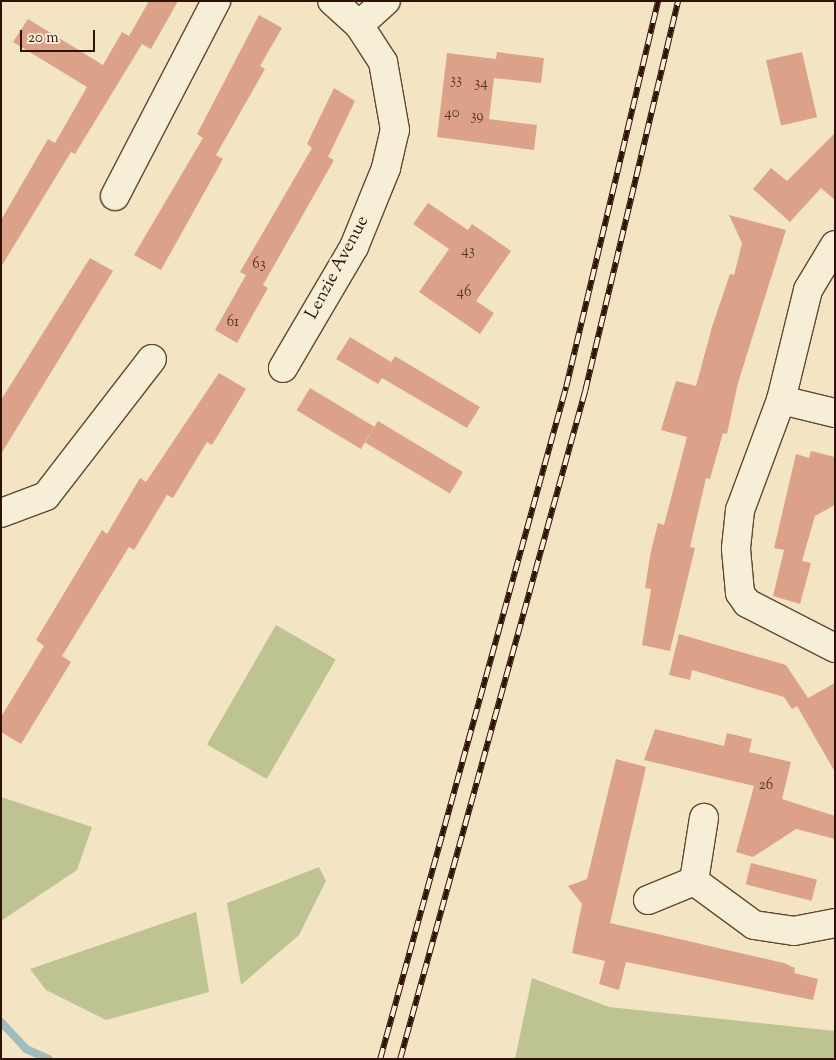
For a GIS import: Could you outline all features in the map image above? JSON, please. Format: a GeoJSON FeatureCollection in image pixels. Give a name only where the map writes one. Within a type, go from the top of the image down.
{"type":"FeatureCollection","features":[{"type":"Feature","properties":{"kind":"street"},"geometry":{"type":"LineString","coordinates":[[115,196],[216,1]]}},
{"type":"Feature","properties":{"kind":"street","name":"Lenzie Avenue"},"geometry":{"type":"LineString","coordinates":[[283,368],[354,247],[388,158],[394,130],[391,90],[384,62],[360,24],[332,1]]}},
{"type":"Feature","properties":{"kind":"street"},"geometry":{"type":"LineString","coordinates":[[360,24],[386,1]]}},
{"type":"Feature","properties":{"kind":"street"},"geometry":{"type":"LineString","coordinates":[[835,245],[808,290],[781,400],[740,510],[740,593],[765,615],[835,648]]}},
{"type":"Feature","properties":{"kind":"street"},"geometry":{"type":"LineString","coordinates":[[1,513],[46,496],[152,359]]}},
{"type":"Feature","properties":{"kind":"street"},"geometry":{"type":"LineString","coordinates":[[781,400],[835,413]]}},
{"type":"Feature","properties":{"kind":"street"},"geometry":{"type":"LineString","coordinates":[[694,881],[704,818]]}},
{"type":"Feature","properties":{"kind":"street"},"geometry":{"type":"LineString","coordinates":[[648,900],[694,881]]}},
{"type":"Feature","properties":{"kind":"street"},"geometry":{"type":"LineString","coordinates":[[694,881],[754,925],[794,931],[835,923]]}},
{"type":"Feature","properties":{"kind":"green space"},"geometry":{"type":"Polygon","coordinates":[[[276,625],[336,660],[267,779],[207,745],[276,625]]]}},
{"type":"Feature","properties":{"kind":"green space"},"geometry":{"type":"Polygon","coordinates":[[[1,797],[92,827],[77,870],[1,921],[1,797]]]}},
{"type":"Feature","properties":{"kind":"green space"},"geometry":{"type":"Polygon","coordinates":[[[319,867],[326,881],[299,935],[241,985],[227,903],[319,867]]]}},
{"type":"Feature","properties":{"kind":"green space"},"geometry":{"type":"Polygon","coordinates":[[[196,912],[209,992],[106,1020],[46,990],[30,969],[196,912]]]}},
{"type":"Feature","properties":{"kind":"green space"},"geometry":{"type":"Polygon","coordinates":[[[532,978],[609,1007],[835,1031],[835,1059],[515,1059],[532,978]]]}},
{"type":"Feature","properties":{"kind":"building"},"geometry":{"type":"Polygon","coordinates":[[[149,1],[178,1],[151,49],[142,44],[75,154],[60,146],[71,152],[1,267],[1,220],[48,139],[55,143],[87,87],[13,42],[28,19],[103,65],[122,32],[129,36],[149,1]]]}},
{"type":"Feature","properties":{"kind":"building"},"geometry":{"type":"Polygon","coordinates":[[[259,15],[282,28],[260,66],[265,69],[216,155],[223,159],[161,270],[134,255],[203,138],[197,134],[259,15]]]}},
{"type":"Feature","properties":{"kind":"building"},"geometry":{"type":"Polygon","coordinates":[[[497,52],[544,58],[541,83],[494,78],[489,119],[537,125],[534,150],[437,137],[447,53],[496,59],[497,52]]]}},
{"type":"Feature","properties":{"kind":"building"},"geometry":{"type":"Polygon","coordinates":[[[802,52],[817,117],[781,126],[766,60],[802,52]]]}},
{"type":"Feature","properties":{"kind":"building"},"geometry":{"type":"Polygon","coordinates":[[[334,88],[355,101],[328,157],[334,160],[263,285],[268,288],[237,343],[215,330],[246,275],[240,272],[312,148],[307,144],[334,88]]]}},
{"type":"Feature","properties":{"kind":"building"},"geometry":{"type":"Polygon","coordinates":[[[835,133],[835,200],[821,188],[790,222],[753,189],[771,168],[787,181],[835,133]]]}},
{"type":"Feature","properties":{"kind":"building"},"geometry":{"type":"Polygon","coordinates":[[[428,203],[468,230],[472,224],[511,251],[476,301],[494,313],[480,334],[419,292],[449,249],[413,224],[428,203]]]}},
{"type":"Feature","properties":{"kind":"building"},"geometry":{"type":"Polygon","coordinates":[[[729,215],[786,230],[738,383],[727,434],[723,433],[710,479],[706,478],[690,547],[695,548],[670,651],[642,645],[651,589],[645,588],[651,551],[658,523],[664,525],[687,437],[661,430],[676,381],[696,386],[712,327],[730,274],[734,275],[742,243],[729,215]]]}},
{"type":"Feature","properties":{"kind":"building"},"geometry":{"type":"Polygon","coordinates":[[[90,258],[113,271],[1,454],[1,400],[90,258]]]}},
{"type":"Feature","properties":{"kind":"building"},"geometry":{"type":"Polygon","coordinates":[[[350,337],[391,362],[385,372],[395,356],[480,407],[467,428],[382,378],[378,384],[336,359],[350,337]]]}},
{"type":"Feature","properties":{"kind":"building"},"geometry":{"type":"Polygon","coordinates":[[[219,373],[246,389],[212,445],[207,442],[173,498],[167,495],[134,550],[129,547],[62,656],[71,662],[21,744],[1,732],[1,717],[44,646],[36,640],[102,530],[107,534],[140,478],[146,482],[219,373]]]}},
{"type":"Feature","properties":{"kind":"building"},"geometry":{"type":"Polygon","coordinates":[[[310,388],[374,427],[361,449],[297,410],[310,388]]]}},
{"type":"Feature","properties":{"kind":"building"},"geometry":{"type":"Polygon","coordinates":[[[378,421],[463,472],[450,493],[365,442],[378,421]]]}},
{"type":"Feature","properties":{"kind":"building"},"geometry":{"type":"Polygon","coordinates":[[[811,451],[835,457],[835,505],[815,516],[802,561],[811,563],[800,604],[773,596],[784,550],[774,548],[796,454],[809,458],[811,451]]]}},
{"type":"Feature","properties":{"kind":"building"},"geometry":{"type":"Polygon","coordinates":[[[679,634],[786,665],[808,698],[835,683],[835,772],[797,706],[792,709],[784,697],[692,670],[690,680],[669,675],[679,634]]]}},
{"type":"Feature","properties":{"kind":"building"},"geometry":{"type":"Polygon","coordinates":[[[655,729],[724,746],[727,733],[752,739],[749,752],[791,762],[782,799],[835,816],[835,839],[796,829],[753,857],[736,852],[754,786],[644,760],[655,729]]]}},
{"type":"Feature","properties":{"kind":"building"},"geometry":{"type":"Polygon","coordinates":[[[616,759],[646,767],[610,923],[784,963],[795,968],[794,973],[818,979],[813,1000],[626,962],[619,990],[599,984],[605,961],[572,953],[582,904],[568,886],[587,879],[616,759]]]}},
{"type":"Feature","properties":{"kind":"building"},"geometry":{"type":"Polygon","coordinates":[[[751,863],[817,879],[812,901],[746,884],[751,863]]]}},
{"type":"Feature","properties":{"kind":"waterway"},"geometry":{"type":"LineString","coordinates":[[1,1022],[26,1049],[48,1059]]}},
{"type":"Feature","properties":{"kind":"railway"},"geometry":{"type":"LineString","coordinates":[[380,1059],[566,387],[658,1]]}},
{"type":"Feature","properties":{"kind":"railway"},"geometry":{"type":"LineString","coordinates":[[400,1059],[585,391],[678,1]]}}]}
